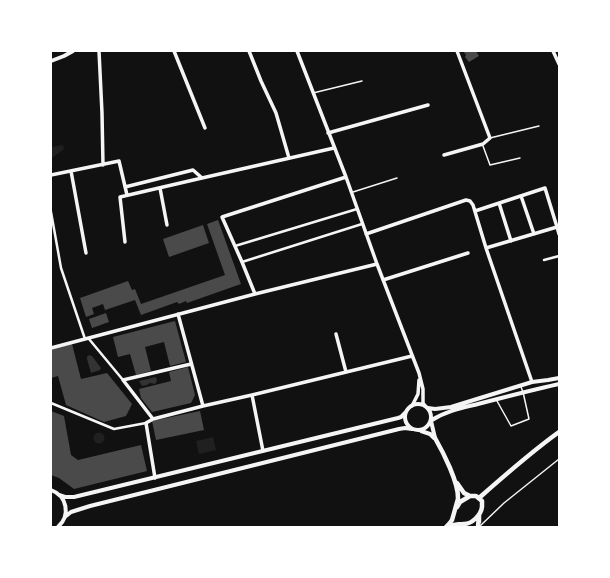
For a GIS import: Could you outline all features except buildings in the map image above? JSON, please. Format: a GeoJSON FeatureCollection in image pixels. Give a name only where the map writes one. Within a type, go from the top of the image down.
{"type":"FeatureCollection","features":[{"type":"Feature","properties":{"kind":"main road"},"geometry":{"type":"LineString","coordinates":[[479,498],[538,447],[559,432]]}},
{"type":"Feature","properties":{"kind":"main road"},"geometry":{"type":"LineString","coordinates":[[435,438],[442,449],[457,490],[458,499],[453,519],[447,527]]}},
{"type":"Feature","properties":{"kind":"main road"},"geometry":{"type":"LineString","coordinates":[[454,480],[464,492],[470,496]]}},
{"type":"Feature","properties":{"kind":"main road"},"geometry":{"type":"LineString","coordinates":[[447,527],[455,524],[469,524],[478,526],[482,501],[476,496],[470,496],[460,502],[454,512]]}},
{"type":"Feature","properties":{"kind":"main road"},"geometry":{"type":"LineString","coordinates":[[466,524],[473,521],[479,515]]}},
{"type":"Feature","properties":{"kind":"street"},"geometry":{"type":"LineString","coordinates":[[51,61],[73,51]]}},
{"type":"Feature","properties":{"kind":"street"},"geometry":{"type":"LineString","coordinates":[[99,51],[103,164]]}},
{"type":"Feature","properties":{"kind":"street"},"geometry":{"type":"LineString","coordinates":[[174,51],[205,128]]}},
{"type":"Feature","properties":{"kind":"street"},"geometry":{"type":"LineString","coordinates":[[249,51],[276,113],[289,158]]}},
{"type":"Feature","properties":{"kind":"street"},"geometry":{"type":"LineString","coordinates":[[297,51],[419,373],[423,389],[423,404],[426,407],[435,409],[451,407],[532,382],[559,378]]}},
{"type":"Feature","properties":{"kind":"street"},"geometry":{"type":"LineString","coordinates":[[444,155],[483,144],[490,138],[457,51]]}},
{"type":"Feature","properties":{"kind":"street"},"geometry":{"type":"LineString","coordinates":[[554,51],[559,64]]}},
{"type":"Feature","properties":{"kind":"street"},"geometry":{"type":"LineString","coordinates":[[328,133],[428,105]]}},
{"type":"Feature","properties":{"kind":"street"},"geometry":{"type":"LineString","coordinates":[[125,242],[120,197],[334,148]]}},
{"type":"Feature","properties":{"kind":"street"},"geometry":{"type":"LineString","coordinates":[[51,175],[120,161],[127,195]]}},
{"type":"Feature","properties":{"kind":"street"},"geometry":{"type":"LineString","coordinates":[[125,186],[193,170],[202,178]]}},
{"type":"Feature","properties":{"kind":"street"},"geometry":{"type":"LineString","coordinates":[[71,171],[86,253]]}},
{"type":"Feature","properties":{"kind":"street"},"geometry":{"type":"LineString","coordinates":[[255,294],[222,217],[346,177]]}},
{"type":"Feature","properties":{"kind":"street"},"geometry":{"type":"LineString","coordinates":[[160,188],[167,225]]}},
{"type":"Feature","properties":{"kind":"street"},"geometry":{"type":"LineString","coordinates":[[475,211],[545,188],[559,234]]}},
{"type":"Feature","properties":{"kind":"street"},"geometry":{"type":"LineString","coordinates":[[521,196],[534,234]]}},
{"type":"Feature","properties":{"kind":"street"},"geometry":{"type":"LineString","coordinates":[[366,234],[466,200],[470,201],[473,205],[486,248],[532,382]]}},
{"type":"Feature","properties":{"kind":"street"},"geometry":{"type":"LineString","coordinates":[[499,203],[511,241]]}},
{"type":"Feature","properties":{"kind":"street"},"geometry":{"type":"LineString","coordinates":[[235,246],[357,209]]}},
{"type":"Feature","properties":{"kind":"street"},"geometry":{"type":"LineString","coordinates":[[51,212],[61,268],[87,339],[122,380],[152,419]]}},
{"type":"Feature","properties":{"kind":"street"},"geometry":{"type":"LineString","coordinates":[[242,262],[362,224]]}},
{"type":"Feature","properties":{"kind":"street"},"geometry":{"type":"LineString","coordinates":[[486,248],[557,227]]}},
{"type":"Feature","properties":{"kind":"street"},"geometry":{"type":"LineString","coordinates":[[383,280],[468,253]]}},
{"type":"Feature","properties":{"kind":"street"},"geometry":{"type":"LineString","coordinates":[[544,260],[559,256]]}},
{"type":"Feature","properties":{"kind":"street"},"geometry":{"type":"LineString","coordinates":[[51,348],[255,294],[377,264]]}},
{"type":"Feature","properties":{"kind":"street"},"geometry":{"type":"LineString","coordinates":[[178,314],[203,406]]}},
{"type":"Feature","properties":{"kind":"street"},"geometry":{"type":"LineString","coordinates":[[336,334],[346,372]]}},
{"type":"Feature","properties":{"kind":"street"},"geometry":{"type":"LineString","coordinates":[[51,403],[114,429],[146,423],[152,419],[203,406],[412,356]]}},
{"type":"Feature","properties":{"kind":"street"},"geometry":{"type":"LineString","coordinates":[[122,380],[191,364]]}},
{"type":"Feature","properties":{"kind":"street"},"geometry":{"type":"LineString","coordinates":[[51,490],[59,495],[74,498],[398,418],[412,406],[418,394],[419,373]]}},
{"type":"Feature","properties":{"kind":"street"},"geometry":{"type":"LineString","coordinates":[[421,431],[440,414],[559,384]]}},
{"type":"Feature","properties":{"kind":"street"},"geometry":{"type":"LineString","coordinates":[[252,395],[263,451]]}},
{"type":"Feature","properties":{"kind":"street"},"geometry":{"type":"LineString","coordinates":[[412,406],[421,404],[430,410],[435,438]]}},
{"type":"Feature","properties":{"kind":"street"},"geometry":{"type":"LineString","coordinates":[[406,412],[406,422],[412,429]]}},
{"type":"Feature","properties":{"kind":"street"},"geometry":{"type":"LineString","coordinates":[[146,423],[155,478]]}},
{"type":"Feature","properties":{"kind":"street"},"geometry":{"type":"LineString","coordinates":[[66,516],[71,512],[90,506],[405,428],[430,434],[435,438]]}},
{"type":"Feature","properties":{"kind":"street"},"geometry":{"type":"LineString","coordinates":[[58,527],[64,521],[66,516],[65,504],[59,495]]}},
{"type":"Feature","properties":{"kind":"lane"},"geometry":{"type":"LineString","coordinates":[[313,93],[362,81]]}},
{"type":"Feature","properties":{"kind":"lane"},"geometry":{"type":"LineString","coordinates":[[490,138],[539,126]]}},
{"type":"Feature","properties":{"kind":"lane"},"geometry":{"type":"LineString","coordinates":[[483,144],[490,165],[520,158]]}},
{"type":"Feature","properties":{"kind":"lane"},"geometry":{"type":"LineString","coordinates":[[351,192],[397,178]]}},
{"type":"Feature","properties":{"kind":"lane"},"geometry":{"type":"LineString","coordinates":[[496,399],[511,426],[529,419],[524,392],[520,386]]}},
{"type":"Feature","properties":{"kind":"lane"},"geometry":{"type":"LineString","coordinates":[[478,526],[559,459]]}},
{"type":"Feature","properties":{"kind":"shaded area"},"geometry":{"type":"Polygon","coordinates":[[[63,145],[64,149],[51,159],[51,147],[63,145]]]}},
{"type":"Feature","properties":{"kind":"shaded area"},"geometry":{"type":"Polygon","coordinates":[[[89,355],[92,356],[101,368],[100,370],[91,373],[87,359],[89,355]]]}},
{"type":"Feature","properties":{"kind":"shaded area"},"geometry":{"type":"Polygon","coordinates":[[[156,377],[157,381],[155,384],[150,383],[142,386],[139,381],[156,377]]]}},
{"type":"Feature","properties":{"kind":"shaded area"},"geometry":{"type":"Polygon","coordinates":[[[99,432],[103,434],[105,438],[103,442],[99,444],[95,442],[93,438],[95,434],[99,432]]]}},
{"type":"Feature","properties":{"kind":"shaded area"},"geometry":{"type":"Polygon","coordinates":[[[213,437],[216,450],[199,454],[196,441],[213,437]]]}}]}
